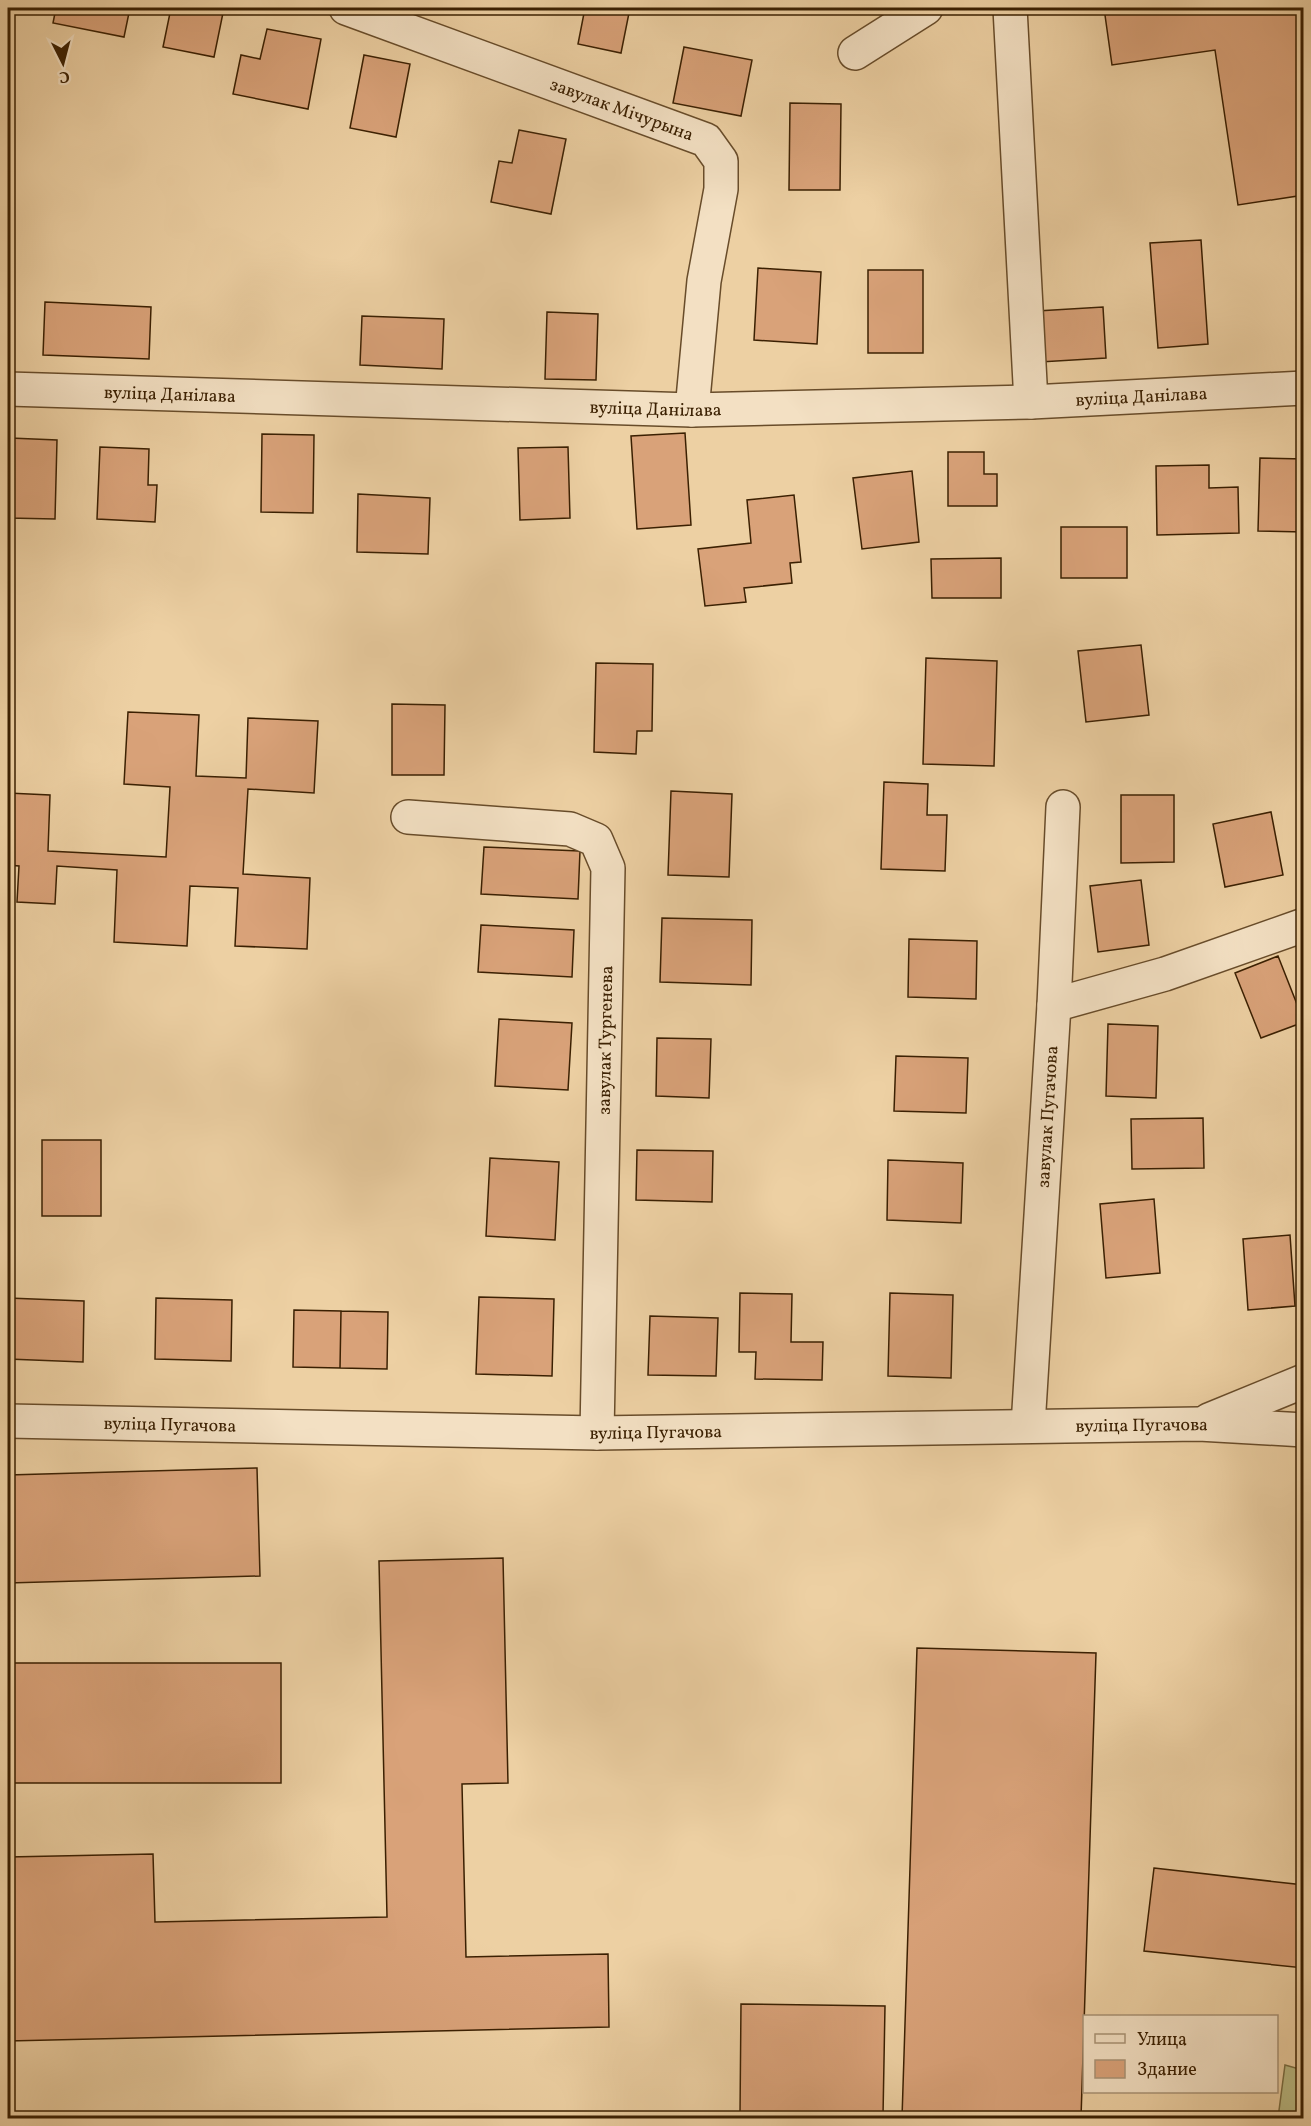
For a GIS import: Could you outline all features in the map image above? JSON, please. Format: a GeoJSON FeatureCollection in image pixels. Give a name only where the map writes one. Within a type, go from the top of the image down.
{"type":"FeatureCollection","features":[{"type":"Feature","properties":{"kind":"street","name":"завулак Мічурына"},"geometry":{"type":"LineString","coordinates":[[346,8],[706,140],[721,161],[721,189],[704,281],[692,410]]}},
{"type":"Feature","properties":{"kind":"street"},"geometry":{"type":"LineString","coordinates":[[855,53],[926,8]]}},
{"type":"Feature","properties":{"kind":"street"},"geometry":{"type":"LineString","coordinates":[[1010,8],[1031,402]]}},
{"type":"Feature","properties":{"kind":"street","name":"вуліца Данілава"},"geometry":{"type":"LineString","coordinates":[[8,389],[692,410],[1031,402],[1304,388]]}},
{"type":"Feature","properties":{"kind":"street","name":"завулак Пугачова"},"geometry":{"type":"LineString","coordinates":[[1028,1426],[1054,1005],[1063,807]]}},
{"type":"Feature","properties":{"kind":"street","name":"завулак Тургенева"},"geometry":{"type":"LineString","coordinates":[[408,817],[570,828],[596,840],[609,868],[597,1433]]}},
{"type":"Feature","properties":{"kind":"street"},"geometry":{"type":"LineString","coordinates":[[1054,1005],[1165,974],[1304,925]]}},
{"type":"Feature","properties":{"kind":"street"},"geometry":{"type":"LineString","coordinates":[[1199,1424],[1304,1381]]}},
{"type":"Feature","properties":{"kind":"street","name":"вуліца Пугачова"},"geometry":{"type":"LineString","coordinates":[[8,1421],[597,1433],[1199,1424],[1304,1430]]}},
{"type":"Feature","properties":{"kind":"green space"},"geometry":{"type":"Polygon","coordinates":[[[1285,2065],[1303,2070],[1303,2118],[1278,2118],[1285,2065]]]}},
{"type":"Feature","properties":{"kind":"building"},"geometry":{"type":"Polygon","coordinates":[[[56,8],[130,8],[124,37],[53,23],[56,8]]]}},
{"type":"Feature","properties":{"kind":"building"},"geometry":{"type":"Polygon","coordinates":[[[171,8],[224,8],[214,57],[163,47],[171,8]]]}},
{"type":"Feature","properties":{"kind":"building"},"geometry":{"type":"Polygon","coordinates":[[[585,8],[630,8],[621,53],[578,44],[585,8]]]}},
{"type":"Feature","properties":{"kind":"building"},"geometry":{"type":"Polygon","coordinates":[[[1104,8],[1304,8],[1304,195],[1238,205],[1215,50],[1112,65],[1104,8]]]}},
{"type":"Feature","properties":{"kind":"building"},"geometry":{"type":"Polygon","coordinates":[[[267,29],[321,39],[308,109],[233,94],[241,55],[260,59],[267,29]]]}},
{"type":"Feature","properties":{"kind":"building"},"geometry":{"type":"Polygon","coordinates":[[[684,47],[752,60],[741,116],[673,103],[684,47]]]}},
{"type":"Feature","properties":{"kind":"building"},"geometry":{"type":"Polygon","coordinates":[[[364,55],[410,64],[396,137],[350,128],[364,55]]]}},
{"type":"Feature","properties":{"kind":"building"},"geometry":{"type":"Polygon","coordinates":[[[790,103],[841,104],[840,190],[789,190],[790,103]]]}},
{"type":"Feature","properties":{"kind":"building"},"geometry":{"type":"Polygon","coordinates":[[[519,130],[566,139],[551,214],[491,202],[499,161],[512,163],[519,130]]]}},
{"type":"Feature","properties":{"kind":"building"},"geometry":{"type":"Polygon","coordinates":[[[1201,240],[1208,344],[1158,348],[1150,243],[1201,240]]]}},
{"type":"Feature","properties":{"kind":"building"},"geometry":{"type":"Polygon","coordinates":[[[758,268],[821,272],[817,344],[754,340],[758,268]]]}},
{"type":"Feature","properties":{"kind":"building"},"geometry":{"type":"Polygon","coordinates":[[[868,270],[923,270],[923,353],[868,353],[868,270]]]}},
{"type":"Feature","properties":{"kind":"building"},"geometry":{"type":"Polygon","coordinates":[[[45,302],[151,307],[149,359],[43,355],[45,302]]]}},
{"type":"Feature","properties":{"kind":"building"},"geometry":{"type":"Polygon","coordinates":[[[1103,307],[1106,358],[1040,362],[1037,311],[1103,307]]]}},
{"type":"Feature","properties":{"kind":"building"},"geometry":{"type":"Polygon","coordinates":[[[547,312],[598,314],[596,380],[545,379],[547,312]]]}},
{"type":"Feature","properties":{"kind":"building"},"geometry":{"type":"Polygon","coordinates":[[[362,316],[444,319],[442,369],[360,365],[362,316]]]}},
{"type":"Feature","properties":{"kind":"building"},"geometry":{"type":"Polygon","coordinates":[[[685,433],[691,525],[637,529],[631,436],[685,433]]]}},
{"type":"Feature","properties":{"kind":"building"},"geometry":{"type":"Polygon","coordinates":[[[262,434],[314,435],[313,513],[261,512],[262,434]]]}},
{"type":"Feature","properties":{"kind":"building"},"geometry":{"type":"Polygon","coordinates":[[[10,438],[57,440],[55,519],[8,518],[10,438]]]}},
{"type":"Feature","properties":{"kind":"building"},"geometry":{"type":"Polygon","coordinates":[[[100,447],[149,449],[148,485],[157,485],[155,522],[97,519],[100,447]]]}},
{"type":"Feature","properties":{"kind":"building"},"geometry":{"type":"Polygon","coordinates":[[[568,447],[570,518],[520,520],[518,448],[568,447]]]}},
{"type":"Feature","properties":{"kind":"building"},"geometry":{"type":"Polygon","coordinates":[[[948,452],[984,452],[984,474],[997,474],[997,506],[948,506],[948,452]]]}},
{"type":"Feature","properties":{"kind":"building"},"geometry":{"type":"Polygon","coordinates":[[[1260,458],[1304,459],[1304,532],[1258,531],[1260,458]]]}},
{"type":"Feature","properties":{"kind":"building"},"geometry":{"type":"Polygon","coordinates":[[[1209,465],[1209,488],[1238,487],[1239,533],[1157,535],[1156,466],[1209,465]]]}},
{"type":"Feature","properties":{"kind":"building"},"geometry":{"type":"Polygon","coordinates":[[[912,471],[919,542],[862,549],[853,478],[912,471]]]}},
{"type":"Feature","properties":{"kind":"building"},"geometry":{"type":"Polygon","coordinates":[[[358,494],[430,498],[428,554],[357,552],[358,494]]]}},
{"type":"Feature","properties":{"kind":"building"},"geometry":{"type":"Polygon","coordinates":[[[794,495],[801,562],[790,563],[792,583],[744,588],[746,602],[705,606],[698,549],[751,543],[747,500],[794,495]]]}},
{"type":"Feature","properties":{"kind":"building"},"geometry":{"type":"Polygon","coordinates":[[[1061,527],[1127,527],[1127,578],[1061,578],[1061,527]]]}},
{"type":"Feature","properties":{"kind":"building"},"geometry":{"type":"Polygon","coordinates":[[[1001,558],[1001,598],[932,598],[931,559],[1001,558]]]}},
{"type":"Feature","properties":{"kind":"building"},"geometry":{"type":"Polygon","coordinates":[[[1141,645],[1149,715],[1086,722],[1078,651],[1141,645]]]}},
{"type":"Feature","properties":{"kind":"building"},"geometry":{"type":"Polygon","coordinates":[[[926,658],[997,661],[994,766],[923,764],[926,658]]]}},
{"type":"Feature","properties":{"kind":"building"},"geometry":{"type":"Polygon","coordinates":[[[596,663],[653,664],[652,731],[637,731],[636,754],[594,752],[596,663]]]}},
{"type":"Feature","properties":{"kind":"building"},"geometry":{"type":"Polygon","coordinates":[[[392,704],[445,705],[444,775],[392,775],[392,704]]]}},
{"type":"Feature","properties":{"kind":"building"},"geometry":{"type":"Polygon","coordinates":[[[128,712],[199,715],[196,776],[246,778],[248,718],[318,721],[314,793],[248,789],[243,874],[310,878],[307,949],[235,946],[238,888],[190,886],[187,946],[114,942],[117,870],[57,866],[55,904],[17,902],[19,866],[8,865],[8,793],[50,795],[48,851],[166,857],[170,787],[124,784],[128,712]]]}},
{"type":"Feature","properties":{"kind":"building"},"geometry":{"type":"Polygon","coordinates":[[[884,782],[928,784],[927,815],[947,815],[945,871],[881,869],[884,782]]]}},
{"type":"Feature","properties":{"kind":"building"},"geometry":{"type":"Polygon","coordinates":[[[671,791],[732,794],[729,877],[668,875],[671,791]]]}},
{"type":"Feature","properties":{"kind":"building"},"geometry":{"type":"Polygon","coordinates":[[[1121,795],[1174,795],[1174,862],[1121,863],[1121,795]]]}},
{"type":"Feature","properties":{"kind":"building"},"geometry":{"type":"Polygon","coordinates":[[[1271,812],[1283,875],[1225,887],[1213,824],[1271,812]]]}},
{"type":"Feature","properties":{"kind":"building"},"geometry":{"type":"Polygon","coordinates":[[[484,847],[580,851],[578,899],[481,894],[484,847]]]}},
{"type":"Feature","properties":{"kind":"building"},"geometry":{"type":"Polygon","coordinates":[[[1141,880],[1149,945],[1098,952],[1090,886],[1141,880]]]}},
{"type":"Feature","properties":{"kind":"building"},"geometry":{"type":"Polygon","coordinates":[[[662,918],[752,920],[751,985],[660,982],[662,918]]]}},
{"type":"Feature","properties":{"kind":"building"},"geometry":{"type":"Polygon","coordinates":[[[481,925],[574,930],[572,977],[478,972],[481,925]]]}},
{"type":"Feature","properties":{"kind":"building"},"geometry":{"type":"Polygon","coordinates":[[[909,939],[977,941],[976,999],[908,997],[909,939]]]}},
{"type":"Feature","properties":{"kind":"building"},"geometry":{"type":"Polygon","coordinates":[[[1278,956],[1304,1022],[1261,1038],[1235,973],[1278,956]]]}},
{"type":"Feature","properties":{"kind":"building"},"geometry":{"type":"Polygon","coordinates":[[[499,1019],[572,1023],[568,1090],[495,1086],[499,1019]]]}},
{"type":"Feature","properties":{"kind":"building"},"geometry":{"type":"Polygon","coordinates":[[[1108,1024],[1158,1026],[1156,1098],[1106,1096],[1108,1024]]]}},
{"type":"Feature","properties":{"kind":"building"},"geometry":{"type":"Polygon","coordinates":[[[657,1038],[711,1039],[709,1098],[656,1096],[657,1038]]]}},
{"type":"Feature","properties":{"kind":"building"},"geometry":{"type":"Polygon","coordinates":[[[896,1056],[968,1058],[966,1113],[894,1111],[896,1056]]]}},
{"type":"Feature","properties":{"kind":"building"},"geometry":{"type":"Polygon","coordinates":[[[1203,1118],[1204,1168],[1132,1169],[1131,1119],[1203,1118]]]}},
{"type":"Feature","properties":{"kind":"building"},"geometry":{"type":"Polygon","coordinates":[[[42,1140],[101,1140],[101,1216],[42,1216],[42,1140]]]}},
{"type":"Feature","properties":{"kind":"building"},"geometry":{"type":"Polygon","coordinates":[[[637,1150],[713,1151],[712,1202],[636,1200],[637,1150]]]}},
{"type":"Feature","properties":{"kind":"building"},"geometry":{"type":"Polygon","coordinates":[[[490,1158],[559,1162],[555,1240],[486,1236],[490,1158]]]}},
{"type":"Feature","properties":{"kind":"building"},"geometry":{"type":"Polygon","coordinates":[[[888,1160],[963,1163],[961,1223],[887,1220],[888,1160]]]}},
{"type":"Feature","properties":{"kind":"building"},"geometry":{"type":"Polygon","coordinates":[[[1154,1199],[1160,1273],[1106,1278],[1100,1204],[1154,1199]]]}},
{"type":"Feature","properties":{"kind":"building"},"geometry":{"type":"Polygon","coordinates":[[[1290,1235],[1295,1306],[1248,1310],[1243,1239],[1290,1235]]]}},
{"type":"Feature","properties":{"kind":"building"},"geometry":{"type":"Polygon","coordinates":[[[740,1293],[792,1294],[791,1342],[823,1342],[822,1380],[755,1379],[756,1352],[739,1352],[740,1293]]]}},
{"type":"Feature","properties":{"kind":"building"},"geometry":{"type":"Polygon","coordinates":[[[890,1293],[953,1295],[951,1378],[888,1376],[890,1293]]]}},
{"type":"Feature","properties":{"kind":"building"},"geometry":{"type":"Polygon","coordinates":[[[479,1297],[554,1299],[552,1376],[476,1374],[479,1297]]]}},
{"type":"Feature","properties":{"kind":"building"},"geometry":{"type":"Polygon","coordinates":[[[8,1298],[84,1301],[83,1362],[8,1359],[8,1298]]]}},
{"type":"Feature","properties":{"kind":"building"},"geometry":{"type":"Polygon","coordinates":[[[156,1298],[232,1300],[231,1361],[155,1359],[156,1298]]]}},
{"type":"Feature","properties":{"kind":"building"},"geometry":{"type":"Polygon","coordinates":[[[294,1310],[341,1311],[340,1368],[293,1367],[294,1310]]]}},
{"type":"Feature","properties":{"kind":"building"},"geometry":{"type":"Polygon","coordinates":[[[341,1311],[388,1312],[387,1369],[340,1368],[341,1311]]]}},
{"type":"Feature","properties":{"kind":"building"},"geometry":{"type":"Polygon","coordinates":[[[650,1316],[718,1318],[716,1376],[648,1375],[650,1316]]]}},
{"type":"Feature","properties":{"kind":"building"},"geometry":{"type":"Polygon","coordinates":[[[257,1468],[260,1576],[8,1583],[8,1475],[257,1468]]]}},
{"type":"Feature","properties":{"kind":"building"},"geometry":{"type":"Polygon","coordinates":[[[503,1558],[508,1783],[462,1784],[466,1957],[608,1954],[609,2027],[8,2041],[8,1857],[153,1854],[155,1922],[387,1917],[379,1561],[503,1558]]]}},
{"type":"Feature","properties":{"kind":"building"},"geometry":{"type":"Polygon","coordinates":[[[917,1648],[1096,1653],[1081,2118],[902,2118],[917,1648]]]}},
{"type":"Feature","properties":{"kind":"building"},"geometry":{"type":"Polygon","coordinates":[[[8,1663],[281,1663],[281,1783],[8,1783],[8,1663]]]}},
{"type":"Feature","properties":{"kind":"building"},"geometry":{"type":"Polygon","coordinates":[[[1154,1868],[1304,1885],[1304,1968],[1144,1951],[1154,1868]]]}},
{"type":"Feature","properties":{"kind":"building"},"geometry":{"type":"Polygon","coordinates":[[[741,2004],[885,2006],[883,2116],[740,2114],[741,2004]]]}}]}
